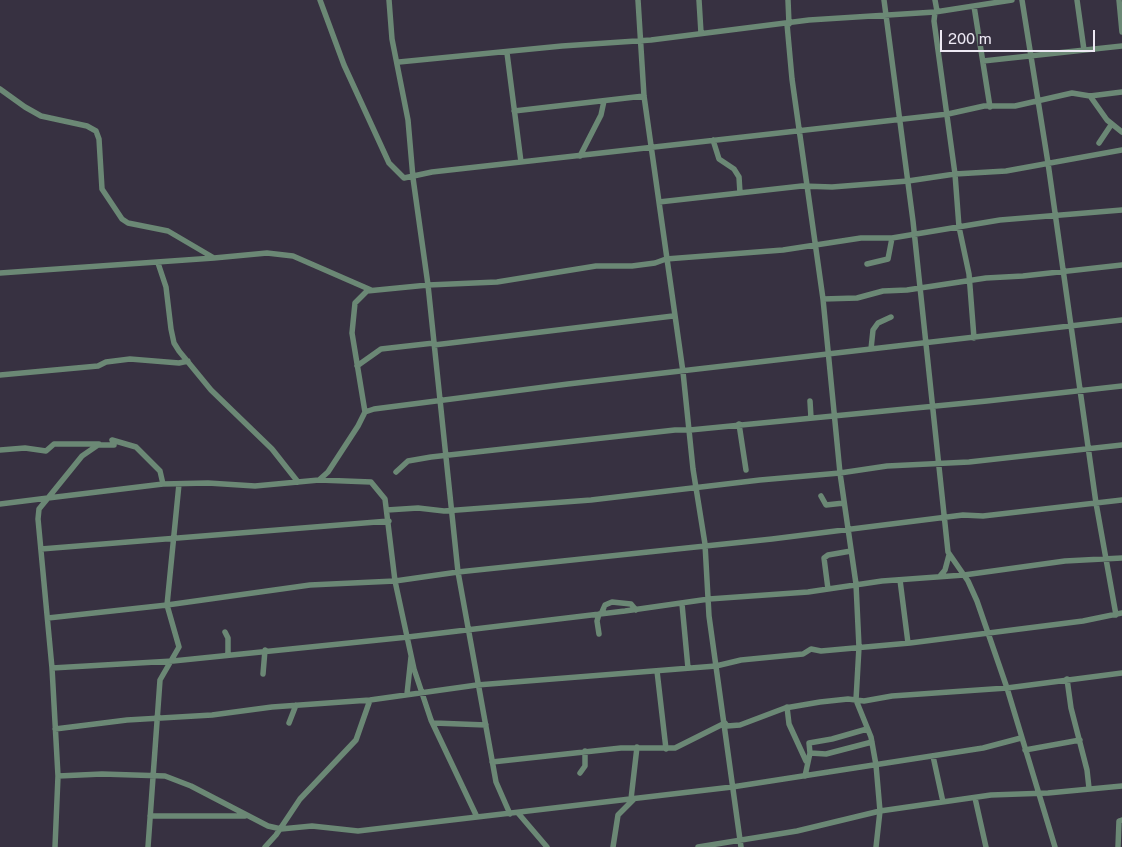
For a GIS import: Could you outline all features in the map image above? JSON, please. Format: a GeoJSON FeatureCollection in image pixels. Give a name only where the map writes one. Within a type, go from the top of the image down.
{"type":"FeatureCollection","features":[{"type":"Feature","properties":{"kind":"street"},"geometry":{"type":"LineString","coordinates":[[320,0],[344,65],[389,163],[400,176],[412,178],[432,172],[948,114],[977,107],[1015,106],[1072,93],[1090,96],[1122,92]]}},
{"type":"Feature","properties":{"kind":"street"},"geometry":{"type":"LineString","coordinates":[[389,0],[392,39],[399,62],[408,120],[412,178],[428,285],[458,572],[477,686],[496,782],[510,814]]}},
{"type":"Feature","properties":{"kind":"street"},"geometry":{"type":"LineString","coordinates":[[638,0],[639,41],[644,96],[690,430],[696,488],[706,544],[709,599],[716,666],[740,844]]}},
{"type":"Feature","properties":{"kind":"street"},"geometry":{"type":"LineString","coordinates":[[699,0],[701,33]]}},
{"type":"Feature","properties":{"kind":"street"},"geometry":{"type":"LineString","coordinates":[[788,0],[792,79],[816,245],[836,416],[840,473],[856,584],[859,647],[856,700],[872,742],[876,766],[880,812],[876,847]]}},
{"type":"Feature","properties":{"kind":"street"},"geometry":{"type":"LineString","coordinates":[[884,0],[921,288],[949,555],[945,570],[940,576]]}},
{"type":"Feature","properties":{"kind":"street"},"geometry":{"type":"LineString","coordinates":[[935,0],[936,12],[934,21],[948,114],[959,227],[968,280],[974,338]]}},
{"type":"Feature","properties":{"kind":"street"},"geometry":{"type":"LineString","coordinates":[[399,62],[507,53],[562,46],[639,41],[788,24],[936,12],[1012,0]]}},
{"type":"Feature","properties":{"kind":"street"},"geometry":{"type":"LineString","coordinates":[[55,729],[156,718],[212,715],[296,705],[370,700],[477,686],[716,666],[741,660],[803,654],[811,649],[821,651],[908,643],[1119,614],[1105,559],[1090,449],[1079,391],[1064,272],[1022,0],[1027,0]]}},
{"type":"Feature","properties":{"kind":"street"},"geometry":{"type":"LineString","coordinates":[[1077,0],[1084,50]]}},
{"type":"Feature","properties":{"kind":"street"},"geometry":{"type":"LineString","coordinates":[[1119,0],[1122,32]]}},
{"type":"Feature","properties":{"kind":"street"},"geometry":{"type":"LineString","coordinates":[[974,6],[990,107]]}},
{"type":"Feature","properties":{"kind":"street"},"geometry":{"type":"LineString","coordinates":[[983,61],[1122,46]]}},
{"type":"Feature","properties":{"kind":"street"},"geometry":{"type":"LineString","coordinates":[[507,53],[521,162]]}},
{"type":"Feature","properties":{"kind":"street"},"geometry":{"type":"LineString","coordinates":[[0,89],[24,107],[41,116],[87,126],[96,131],[99,139],[102,189],[122,219],[131,224],[168,231],[214,258]]}},
{"type":"Feature","properties":{"kind":"street"},"geometry":{"type":"LineString","coordinates":[[514,111],[644,96]]}},
{"type":"Feature","properties":{"kind":"street"},"geometry":{"type":"LineString","coordinates":[[1090,96],[1111,125],[1122,132]]}},
{"type":"Feature","properties":{"kind":"street"},"geometry":{"type":"LineString","coordinates":[[580,156],[601,115],[604,101]]}},
{"type":"Feature","properties":{"kind":"street"},"geometry":{"type":"LineString","coordinates":[[1099,143],[1111,125]]}},
{"type":"Feature","properties":{"kind":"street"},"geometry":{"type":"LineString","coordinates":[[713,140],[719,159],[734,169],[739,177],[740,193]]}},
{"type":"Feature","properties":{"kind":"street"},"geometry":{"type":"LineString","coordinates":[[659,202],[808,186],[832,187],[908,181],[955,174],[1006,171],[1122,150]]}},
{"type":"Feature","properties":{"kind":"street"},"geometry":{"type":"LineString","coordinates":[[319,480],[328,472],[365,412],[352,333],[355,303],[362,294],[371,290],[497,282],[596,266],[651,264],[666,259],[783,250],[861,238],[892,238],[959,227],[1122,210]]}},
{"type":"Feature","properties":{"kind":"street"},"geometry":{"type":"LineString","coordinates":[[867,264],[888,259],[892,238]]}},
{"type":"Feature","properties":{"kind":"street"},"geometry":{"type":"LineString","coordinates":[[0,273],[158,263],[268,253],[293,256],[371,290]]}},
{"type":"Feature","properties":{"kind":"street"},"geometry":{"type":"LineString","coordinates":[[158,263],[166,287],[174,343],[211,390],[272,449],[298,482]]}},
{"type":"Feature","properties":{"kind":"street"},"geometry":{"type":"LineString","coordinates":[[822,299],[858,298],[883,291],[921,288],[968,280],[1122,265]]}},
{"type":"Feature","properties":{"kind":"street"},"geometry":{"type":"LineString","coordinates":[[357,366],[381,349],[673,316]]}},
{"type":"Feature","properties":{"kind":"street"},"geometry":{"type":"LineString","coordinates":[[871,349],[873,330],[878,324],[891,317]]}},
{"type":"Feature","properties":{"kind":"street"},"geometry":{"type":"LineString","coordinates":[[365,412],[371,409],[568,384],[1122,320]]}},
{"type":"Feature","properties":{"kind":"street"},"geometry":{"type":"LineString","coordinates":[[0,375],[98,366],[106,362],[130,359],[179,363],[188,361]]}},
{"type":"Feature","properties":{"kind":"street"},"geometry":{"type":"LineString","coordinates":[[396,472],[408,461],[446,455],[676,430],[836,416],[1122,386]]}},
{"type":"Feature","properties":{"kind":"street"},"geometry":{"type":"LineString","coordinates":[[810,401],[811,418]]}},
{"type":"Feature","properties":{"kind":"street"},"geometry":{"type":"LineString","coordinates":[[738,424],[746,470]]}},
{"type":"Feature","properties":{"kind":"street"},"geometry":{"type":"LineString","coordinates":[[114,445],[112,440],[136,447],[160,471],[163,484]]}},
{"type":"Feature","properties":{"kind":"street"},"geometry":{"type":"LineString","coordinates":[[0,450],[25,448],[46,452],[54,444],[114,445]]}},
{"type":"Feature","properties":{"kind":"street"},"geometry":{"type":"LineString","coordinates":[[55,847],[58,776],[52,668],[39,509],[82,456],[98,445],[114,445]]}},
{"type":"Feature","properties":{"kind":"street"},"geometry":{"type":"LineString","coordinates":[[387,510],[418,508],[452,510],[591,500],[840,473],[887,466],[938,464],[1122,445]]}},
{"type":"Feature","properties":{"kind":"street"},"geometry":{"type":"LineString","coordinates":[[0,504],[163,484],[255,486],[319,480],[371,482],[382,493],[387,510],[395,581],[422,692],[434,723],[477,817]]}},
{"type":"Feature","properties":{"kind":"street"},"geometry":{"type":"LineString","coordinates":[[148,847],[160,680],[173,661],[179,647],[167,605],[179,484]]}},
{"type":"Feature","properties":{"kind":"street"},"geometry":{"type":"LineString","coordinates":[[821,496],[826,505],[844,503]]}},
{"type":"Feature","properties":{"kind":"street"},"geometry":{"type":"LineString","coordinates":[[48,618],[167,605],[310,585],[395,581],[706,544],[1122,500]]}},
{"type":"Feature","properties":{"kind":"street"},"geometry":{"type":"LineString","coordinates":[[41,549],[389,520]]}},
{"type":"Feature","properties":{"kind":"street"},"geometry":{"type":"LineString","coordinates":[[828,589],[824,558],[828,555],[851,551]]}},
{"type":"Feature","properties":{"kind":"street"},"geometry":{"type":"LineString","coordinates":[[949,555],[972,588],[1007,688],[1037,793],[1055,847]]}},
{"type":"Feature","properties":{"kind":"street"},"geometry":{"type":"LineString","coordinates":[[52,668],[173,661],[265,650],[408,637],[636,610],[709,599],[828,589],[856,584],[964,574],[1075,560],[1122,558]]}},
{"type":"Feature","properties":{"kind":"street"},"geometry":{"type":"LineString","coordinates":[[900,580],[908,643]]}},
{"type":"Feature","properties":{"kind":"street"},"geometry":{"type":"LineString","coordinates":[[598,634],[597,621],[606,605],[612,602],[631,604],[636,610]]}},
{"type":"Feature","properties":{"kind":"street"},"geometry":{"type":"LineString","coordinates":[[682,604],[688,668]]}},
{"type":"Feature","properties":{"kind":"street"},"geometry":{"type":"LineString","coordinates":[[225,632],[228,638],[228,654]]}},
{"type":"Feature","properties":{"kind":"street"},"geometry":{"type":"LineString","coordinates":[[263,674],[265,650]]}},
{"type":"Feature","properties":{"kind":"street"},"geometry":{"type":"LineString","coordinates":[[407,694],[408,667],[412,653]]}},
{"type":"Feature","properties":{"kind":"street"},"geometry":{"type":"LineString","coordinates":[[657,671],[666,749]]}},
{"type":"Feature","properties":{"kind":"street"},"geometry":{"type":"LineString","coordinates":[[725,723],[727,726],[740,725],[786,707],[829,700],[864,701],[892,696],[1007,688],[1122,673]]}},
{"type":"Feature","properties":{"kind":"street"},"geometry":{"type":"LineString","coordinates":[[1115,674],[1122,680]]}},
{"type":"Feature","properties":{"kind":"street"},"geometry":{"type":"LineString","coordinates":[[1067,679],[1071,708],[1080,740],[1089,788]]}},
{"type":"Feature","properties":{"kind":"street"},"geometry":{"type":"LineString","coordinates":[[265,847],[281,829],[300,799],[356,740],[370,700]]}},
{"type":"Feature","properties":{"kind":"street"},"geometry":{"type":"LineString","coordinates":[[289,723],[296,705]]}},
{"type":"Feature","properties":{"kind":"street"},"geometry":{"type":"LineString","coordinates":[[786,707],[789,724],[806,761]]}},
{"type":"Feature","properties":{"kind":"street"},"geometry":{"type":"LineString","coordinates":[[434,723],[486,725]]}},
{"type":"Feature","properties":{"kind":"street"},"geometry":{"type":"LineString","coordinates":[[492,762],[585,750],[637,747],[666,749],[680,746],[725,723]]}},
{"type":"Feature","properties":{"kind":"street"},"geometry":{"type":"LineString","coordinates":[[805,776],[806,761],[810,753],[809,742],[832,739],[867,729]]}},
{"type":"Feature","properties":{"kind":"street"},"geometry":{"type":"LineString","coordinates":[[58,776],[153,774],[176,779],[245,816],[281,829],[312,826],[358,831],[732,788],[998,745],[1021,738]]}},
{"type":"Feature","properties":{"kind":"street"},"geometry":{"type":"LineString","coordinates":[[1025,750],[1080,740]]}},
{"type":"Feature","properties":{"kind":"street"},"geometry":{"type":"LineString","coordinates":[[810,753],[826,754],[872,742]]}},
{"type":"Feature","properties":{"kind":"street"},"geometry":{"type":"LineString","coordinates":[[613,847],[618,815],[633,799],[637,747]]}},
{"type":"Feature","properties":{"kind":"street"},"geometry":{"type":"LineString","coordinates":[[580,772],[585,766],[585,750]]}},
{"type":"Feature","properties":{"kind":"street"},"geometry":{"type":"LineString","coordinates":[[933,756],[943,802]]}},
{"type":"Feature","properties":{"kind":"street"},"geometry":{"type":"LineString","coordinates":[[698,847],[740,844],[880,812],[943,802],[1122,786]]}},
{"type":"Feature","properties":{"kind":"street"},"geometry":{"type":"LineString","coordinates":[[975,798],[986,847]]}},
{"type":"Feature","properties":{"kind":"street"},"geometry":{"type":"LineString","coordinates":[[518,813],[547,847]]}},
{"type":"Feature","properties":{"kind":"street"},"geometry":{"type":"LineString","coordinates":[[150,816],[245,816]]}},
{"type":"Feature","properties":{"kind":"street"},"geometry":{"type":"LineString","coordinates":[[1118,847],[1119,822],[1122,820]]}}]}
